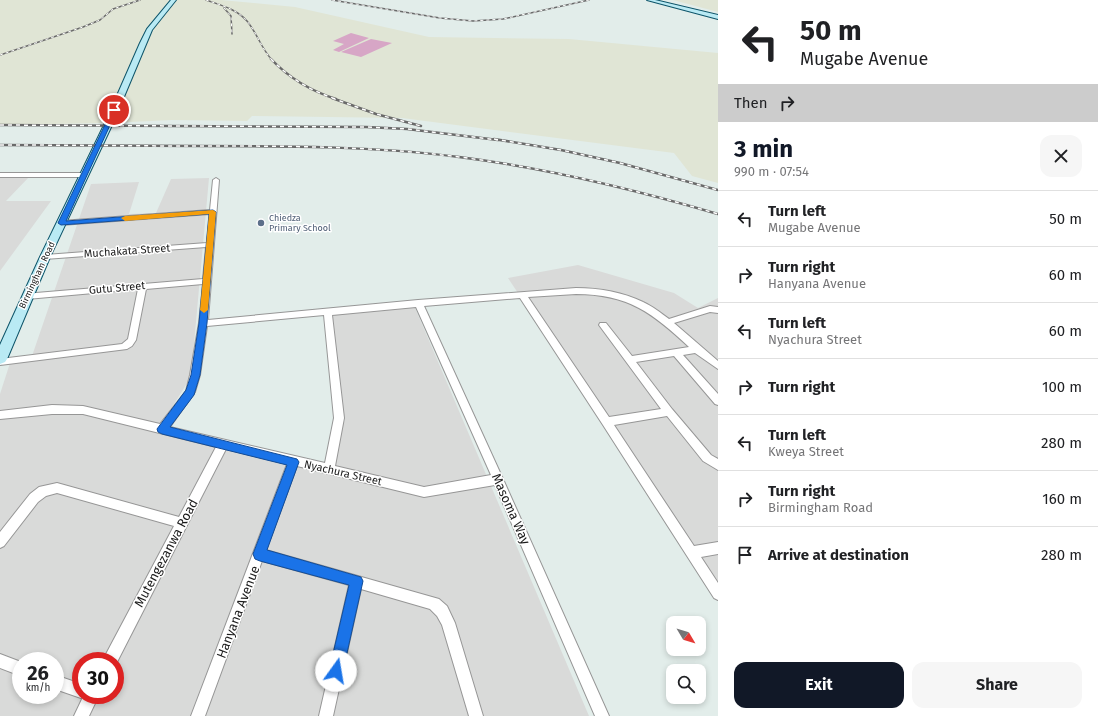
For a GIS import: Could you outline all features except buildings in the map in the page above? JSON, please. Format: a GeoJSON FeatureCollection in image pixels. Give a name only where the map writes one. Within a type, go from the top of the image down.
{"type":"FeatureCollection","features":[{"type":"Feature","properties":{"kind":"street","name":"Birmingham Road"},"geometry":{"type":"LineString","coordinates":[[0,361],[27,296],[84,175],[142,43],[149,30],[174,0]]}},
{"type":"Feature","properties":{"kind":"street"},"geometry":{"type":"LineString","coordinates":[[649,0],[718,17]]}},
{"type":"Feature","properties":{"kind":"street"},"geometry":{"type":"LineString","coordinates":[[0,180],[2,175],[84,175]]}},
{"type":"Feature","properties":{"kind":"street"},"geometry":{"type":"LineString","coordinates":[[162,429],[190,392],[195,375],[203,323],[216,180]]}},
{"type":"Feature","properties":{"kind":"street"},"geometry":{"type":"LineString","coordinates":[[61,223],[213,212]]}},
{"type":"Feature","properties":{"kind":"street","name":"Muchakata Street"},"geometry":{"type":"LineString","coordinates":[[45,257],[210,245]]}},
{"type":"Feature","properties":{"kind":"street","name":"Gutu Street"},"geometry":{"type":"LineString","coordinates":[[27,296],[207,281]]}},
{"type":"Feature","properties":{"kind":"street"},"geometry":{"type":"LineString","coordinates":[[0,361],[124,347],[132,340],[142,286]]}},
{"type":"Feature","properties":{"kind":"street"},"geometry":{"type":"LineString","coordinates":[[203,323],[418,303],[576,291],[594,291],[620,296],[641,304],[668,322],[718,366]]}},
{"type":"Feature","properties":{"kind":"street"},"geometry":{"type":"LineString","coordinates":[[522,295],[608,422],[718,594]]}},
{"type":"Feature","properties":{"kind":"street","name":"Masoma Way"},"geometry":{"type":"LineString","coordinates":[[418,303],[498,478],[602,716]]}},
{"type":"Feature","properties":{"kind":"street"},"geometry":{"type":"LineString","coordinates":[[668,322],[710,309],[718,310]]}},
{"type":"Feature","properties":{"kind":"street"},"geometry":{"type":"LineString","coordinates":[[328,312],[339,418],[329,469]]}},
{"type":"Feature","properties":{"kind":"street"},"geometry":{"type":"LineString","coordinates":[[602,325],[669,412],[707,458],[718,465]]}},
{"type":"Feature","properties":{"kind":"street"},"geometry":{"type":"LineString","coordinates":[[629,360],[697,349]]}},
{"type":"Feature","properties":{"kind":"street"},"geometry":{"type":"LineString","coordinates":[[676,352],[718,401]]}},
{"type":"Feature","properties":{"kind":"street","name":"Nyachura Street"},"geometry":{"type":"LineString","coordinates":[[0,415],[70,409],[83,410],[293,462],[329,469],[424,492],[498,478]]}},
{"type":"Feature","properties":{"kind":"street"},"geometry":{"type":"LineString","coordinates":[[608,422],[669,412]]}},
{"type":"Feature","properties":{"kind":"street","name":"Mutengezanwa Road"},"geometry":{"type":"LineString","coordinates":[[115,652],[223,444]]}},
{"type":"Feature","properties":{"kind":"street","name":"Hanyana Avenue"},"geometry":{"type":"LineString","coordinates":[[198,716],[260,554],[293,462]]}},
{"type":"Feature","properties":{"kind":"street"},"geometry":{"type":"LineString","coordinates":[[0,542],[34,498],[43,491],[56,488],[182,523]]}},
{"type":"Feature","properties":{"kind":"street"},"geometry":{"type":"LineString","coordinates":[[691,552],[718,548]]}},
{"type":"Feature","properties":{"kind":"street"},"geometry":{"type":"LineString","coordinates":[[260,554],[434,604],[442,611],[448,623],[476,716]]}},
{"type":"Feature","properties":{"kind":"street"},"geometry":{"type":"LineString","coordinates":[[326,716],[356,581]]}},
{"type":"Feature","properties":{"kind":"street"},"geometry":{"type":"LineString","coordinates":[[0,661],[12,666]]}},
{"type":"Feature","properties":{"kind":"street"},"geometry":{"type":"LineString","coordinates":[[81,716],[87,704]]}},
{"type":"Feature","properties":{"kind":"shaded area"},"geometry":{"type":"Polygon","coordinates":[[[0,0],[221,0],[295,7],[429,37],[569,39],[718,53],[718,183],[692,176],[674,153],[402,118],[252,116],[247,121],[172,120],[0,125],[0,0]]]}},
{"type":"Feature","properties":{"kind":"shaded area"},"geometry":{"type":"Polygon","coordinates":[[[673,0],[718,0],[718,12],[673,0]]]}},
{"type":"Feature","properties":{"kind":"shaded area"},"geometry":{"type":"Polygon","coordinates":[[[351,33],[369,38],[339,52],[333,50],[344,44],[333,41],[351,33]]]}},
{"type":"Feature","properties":{"kind":"shaded area"},"geometry":{"type":"Polygon","coordinates":[[[371,39],[392,43],[361,57],[341,52],[371,39]]]}},
{"type":"Feature","properties":{"kind":"shaded area"},"geometry":{"type":"Polygon","coordinates":[[[0,175],[30,176],[6,201],[51,201],[0,271],[0,175]]]}},
{"type":"Feature","properties":{"kind":"shaded area"},"geometry":{"type":"Polygon","coordinates":[[[209,178],[191,377],[157,431],[321,473],[345,420],[324,314],[413,303],[589,716],[0,716],[0,394],[10,363],[32,356],[91,184],[139,182],[129,214],[156,213],[171,179],[209,178]]]}},
{"type":"Feature","properties":{"kind":"shaded area"},"geometry":{"type":"Polygon","coordinates":[[[578,265],[674,293],[698,308],[718,298],[718,595],[508,278],[578,265]]]}},
{"type":"Feature","properties":{"kind":"railway"},"geometry":{"type":"LineString","coordinates":[[0,55],[83,27],[100,20],[113,9],[140,0]]}},
{"type":"Feature","properties":{"kind":"railway"},"geometry":{"type":"LineString","coordinates":[[206,0],[228,8],[243,17],[272,60]]}},
{"type":"Feature","properties":{"kind":"railway"},"geometry":{"type":"LineString","coordinates":[[332,0],[440,18],[473,21],[503,19],[589,0]]}},
{"type":"Feature","properties":{"kind":"railway"},"geometry":{"type":"LineString","coordinates":[[224,8],[231,16],[232,34]]}},
{"type":"Feature","properties":{"kind":"railway"},"geometry":{"type":"LineString","coordinates":[[272,60],[285,72],[301,83],[336,99]]}},
{"type":"Feature","properties":{"kind":"railway"},"geometry":{"type":"LineString","coordinates":[[332,98],[376,114],[421,126]]}},
{"type":"Feature","properties":{"kind":"railway"},"geometry":{"type":"LineString","coordinates":[[0,125],[366,127],[407,129],[498,140]]}},
{"type":"Feature","properties":{"kind":"railway"},"geometry":{"type":"LineString","coordinates":[[494,139],[561,150],[620,163],[718,190]]}},
{"type":"Feature","properties":{"kind":"railway"},"geometry":{"type":"LineString","coordinates":[[0,145],[298,147],[427,153],[557,173],[654,196],[718,214]]}},
{"type":"Feature","properties":{"kind":"slow traffic"},"geometry":{"type":"LineString","coordinates":[[125,218],[213,212],[204,310]]}},
{"type":"Feature","properties":{"kind":"place","name":"Chiedza Primary School"},"geometry":{"type":"Point","coordinates":[261,223]}},
{"type":"Feature","properties":{"kind":"route"},"geometry":{"type":"LineString","coordinates":[[114,110],[61,223],[213,212],[203,323],[195,375],[190,392],[162,429],[293,462],[260,554],[356,581],[336,671]]}}]}
